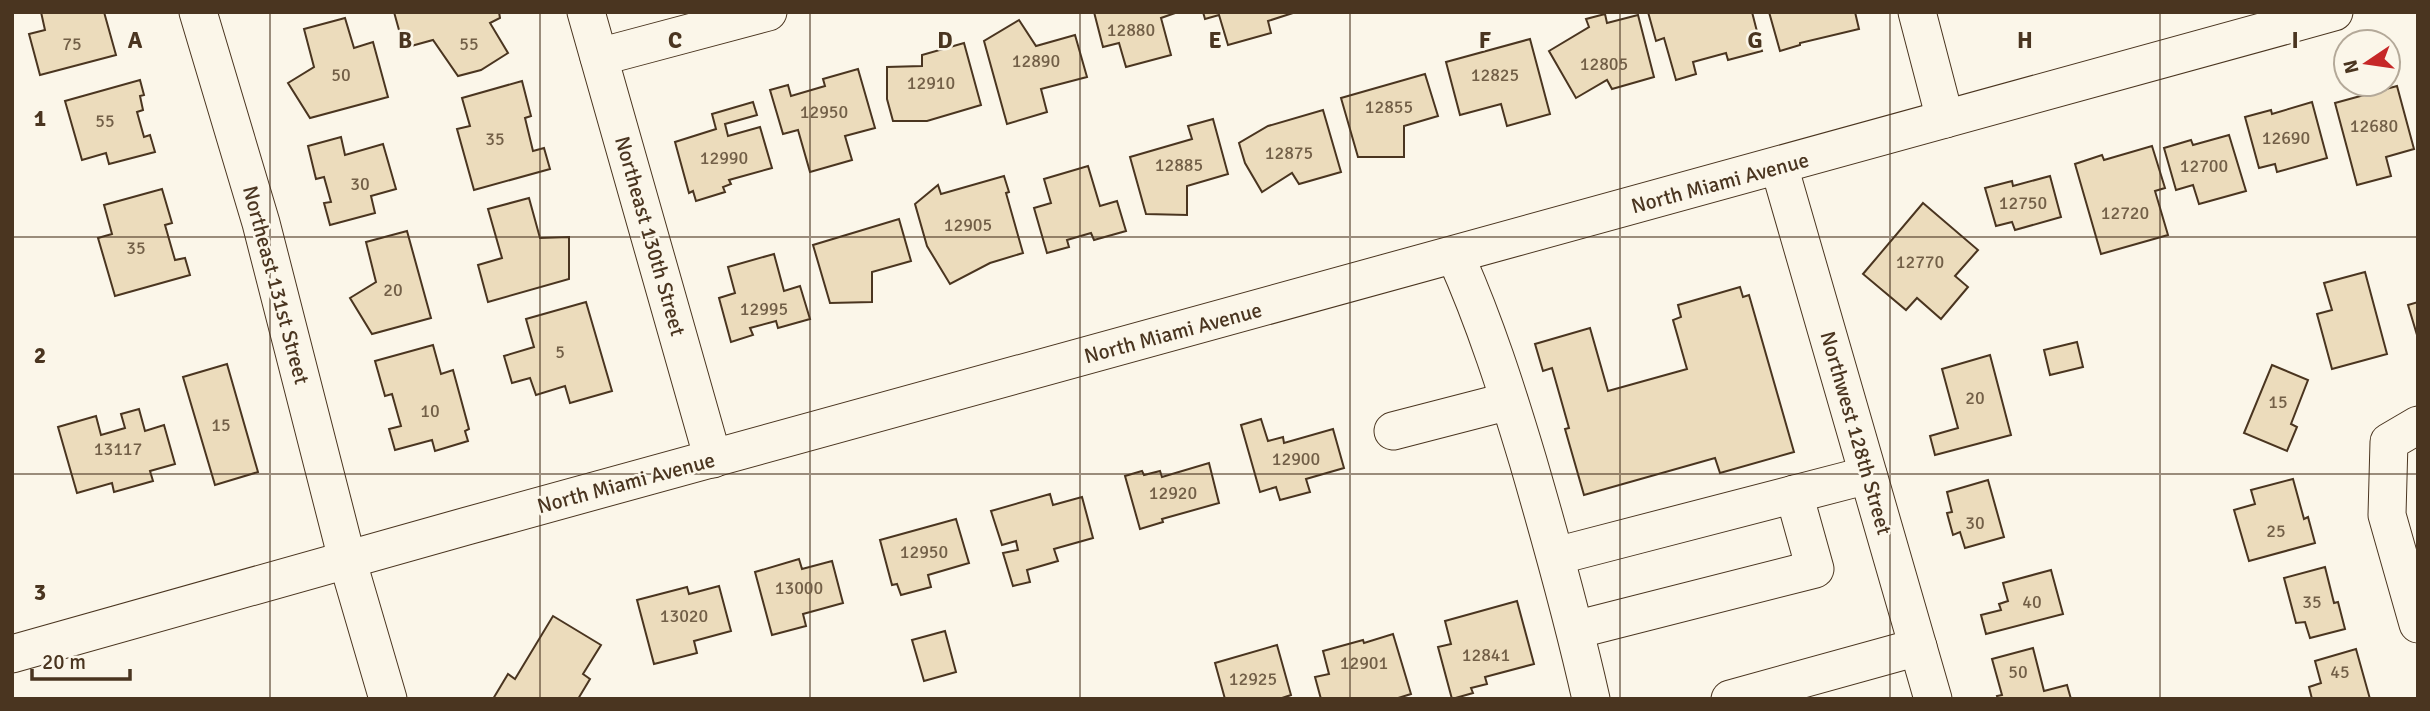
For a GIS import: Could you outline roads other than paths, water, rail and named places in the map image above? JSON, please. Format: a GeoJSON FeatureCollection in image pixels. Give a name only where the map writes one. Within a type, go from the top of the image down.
{"type":"FeatureCollection","features":[{"type":"Feature","properties":{"kind":"street","name":"Northeast 131st Street"},"geometry":{"type":"LineString","coordinates":[[198,12],[261,223],[348,559],[388,699]]}},
{"type":"Feature","properties":{"kind":"street","name":"Northeast 130th Street"},"geometry":{"type":"LineString","coordinates":[[586,12],[713,459]]}},
{"type":"Feature","properties":{"kind":"street"},"geometry":{"type":"LineString","coordinates":[[600,57],[768,12]]}},
{"type":"Feature","properties":{"kind":"street"},"geometry":{"type":"LineString","coordinates":[[1917,12],[1945,119]]}},
{"type":"Feature","properties":{"kind":"street","name":"North Miami Avenue"},"geometry":{"type":"LineString","coordinates":[[12,654],[2334,12]]}},
{"type":"Feature","properties":{"kind":"street","name":"Northwest 128th Street"},"geometry":{"type":"LineString","coordinates":[[1779,166],[1933,699]]}},
{"type":"Feature","properties":{"kind":"street"},"geometry":{"type":"LineString","coordinates":[[1455,255],[1479,310],[1509,401],[1556,556],[1591,699]]}},
{"type":"Feature","properties":{"kind":"street"},"geometry":{"type":"LineString","coordinates":[[1393,431],[1509,401]]}},
{"type":"Feature","properties":{"kind":"street"},"geometry":{"type":"LineString","coordinates":[[2403,433],[2387,514],[2418,624]]}},
{"type":"Feature","properties":{"kind":"street"},"geometry":{"type":"LineString","coordinates":[[1556,556],[1868,475]]}},
{"type":"Feature","properties":{"kind":"street"},"geometry":{"type":"LineString","coordinates":[[1576,630],[1815,569],[1794,494]]}},
{"type":"Feature","properties":{"kind":"street"},"geometry":{"type":"LineString","coordinates":[[1730,699],[1918,648]]}}]}
